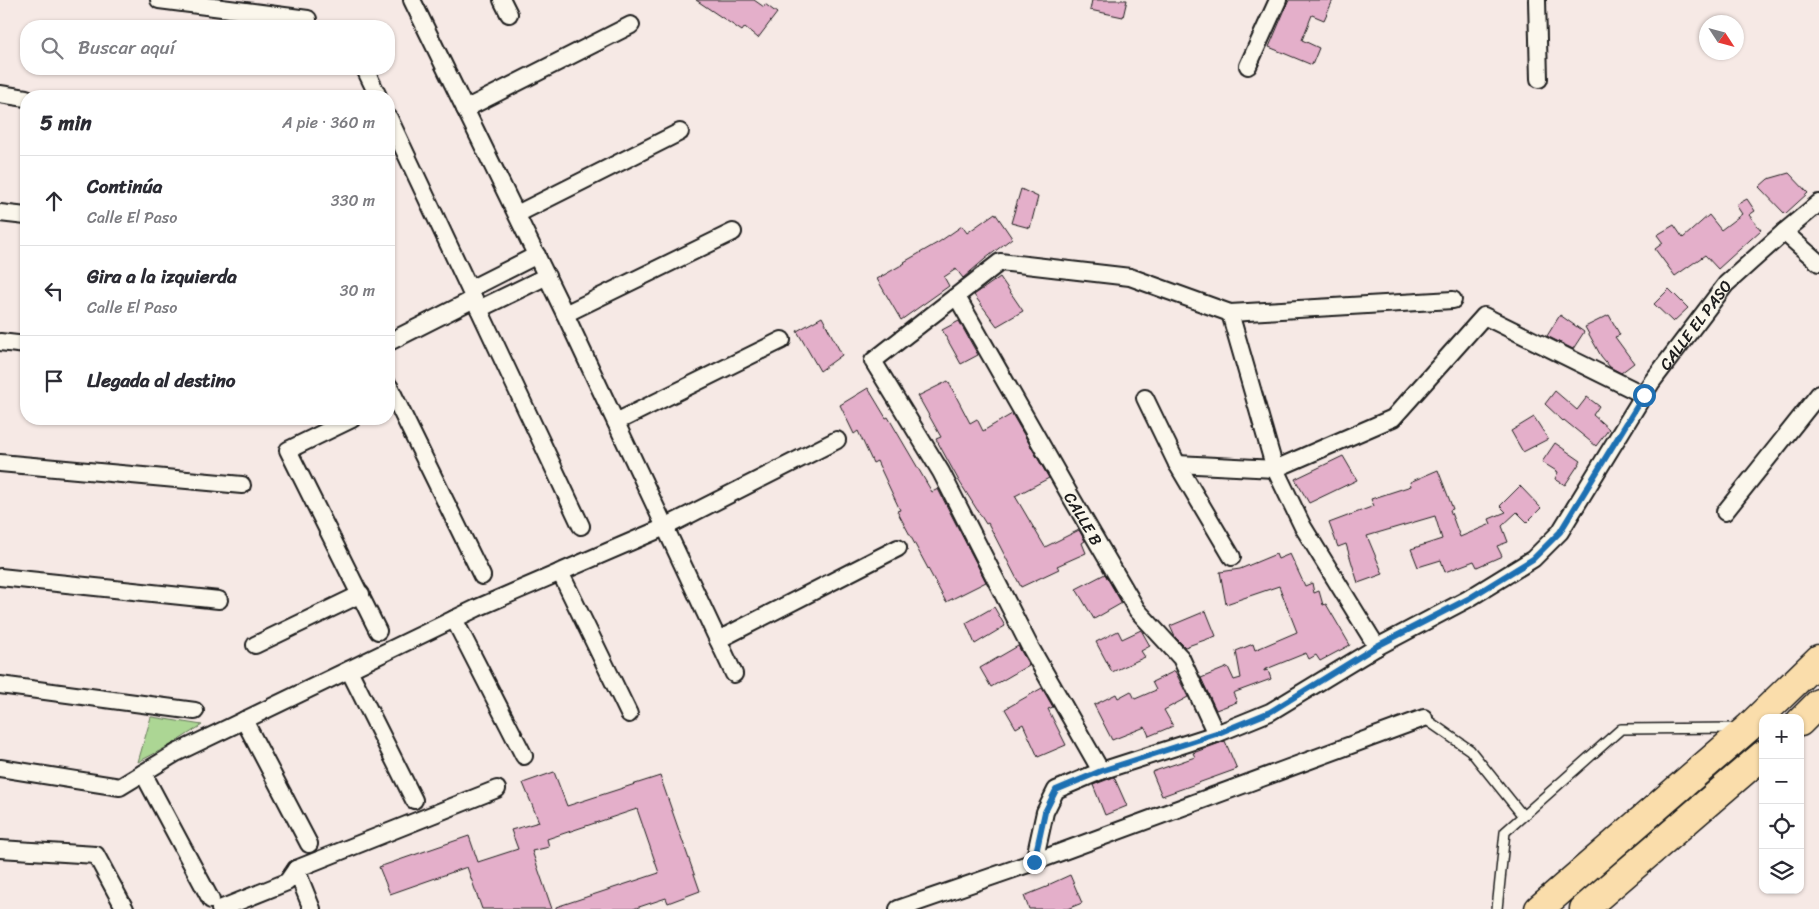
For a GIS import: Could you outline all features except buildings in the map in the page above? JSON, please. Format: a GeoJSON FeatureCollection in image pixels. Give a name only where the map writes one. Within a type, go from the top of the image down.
{"type":"FeatureCollection","features":[{"type":"Feature","properties":{"kind":"highway"},"geometry":{"type":"LineString","coordinates":[[1539,909],[1748,728],[1819,659]]}},
{"type":"Feature","properties":{"kind":"highway"},"geometry":{"type":"LineString","coordinates":[[1804,718],[1819,703]]}},
{"type":"Feature","properties":{"kind":"highway"},"geometry":{"type":"LineString","coordinates":[[1584,909],[1602,898],[1759,759]]}},
{"type":"Feature","properties":{"kind":"street"},"geometry":{"type":"LineString","coordinates":[[159,0],[308,19]]}},
{"type":"Feature","properties":{"kind":"street"},"geometry":{"type":"LineString","coordinates":[[412,0],[537,255],[734,674]]}},
{"type":"Feature","properties":{"kind":"street"},"geometry":{"type":"LineString","coordinates":[[1248,66],[1278,0]]}},
{"type":"Feature","properties":{"kind":"street"},"geometry":{"type":"LineString","coordinates":[[1537,0],[1539,79]]}},
{"type":"Feature","properties":{"kind":"street"},"geometry":{"type":"LineString","coordinates":[[465,108],[631,25]]}},
{"type":"Feature","properties":{"kind":"street"},"geometry":{"type":"LineString","coordinates":[[368,75],[375,90]]}},
{"type":"Feature","properties":{"kind":"street"},"geometry":{"type":"LineString","coordinates":[[0,94],[20,97]]}},
{"type":"Feature","properties":{"kind":"street"},"geometry":{"type":"LineString","coordinates":[[395,131],[581,526]]}},
{"type":"Feature","properties":{"kind":"street"},"geometry":{"type":"LineString","coordinates":[[517,214],[680,132]]}},
{"type":"Feature","properties":{"kind":"street","name":"CALLE EL PASO"},"geometry":{"type":"LineString","coordinates":[[1034,862],[1045,812],[1056,790],[1101,771],[1216,734],[1270,712],[1377,646],[1468,599],[1533,559],[1560,532],[1651,383],[1726,284],[1819,203]]}},
{"type":"Feature","properties":{"kind":"street"},"geometry":{"type":"LineString","coordinates":[[0,213],[20,215]]}},
{"type":"Feature","properties":{"kind":"street"},"geometry":{"type":"LineString","coordinates":[[565,314],[733,232]]}},
{"type":"Feature","properties":{"kind":"street"},"geometry":{"type":"LineString","coordinates":[[1784,232],[1819,263]]}},
{"type":"Feature","properties":{"kind":"street"},"geometry":{"type":"LineString","coordinates":[[395,339],[474,299],[537,255]]}},
{"type":"Feature","properties":{"kind":"street"},"geometry":{"type":"LineString","coordinates":[[1101,771],[1029,645],[941,472],[873,361],[1000,262],[1130,277],[1230,313],[1453,300]]}},
{"type":"Feature","properties":{"kind":"street"},"geometry":{"type":"LineString","coordinates":[[474,299],[547,276]]}},
{"type":"Feature","properties":{"kind":"street","name":"CALLE B"},"geometry":{"type":"LineString","coordinates":[[957,297],[1137,610],[1181,658],[1216,734]]}},
{"type":"Feature","properties":{"kind":"street"},"geometry":{"type":"LineString","coordinates":[[1230,313],[1276,469],[1303,527],[1377,646]]}},
{"type":"Feature","properties":{"kind":"street"},"geometry":{"type":"LineString","coordinates":[[1178,464],[1276,469],[1393,418],[1484,316],[1644,395]]}},
{"type":"Feature","properties":{"kind":"street"},"geometry":{"type":"LineString","coordinates":[[616,422],[782,340]]}},
{"type":"Feature","properties":{"kind":"street"},"geometry":{"type":"LineString","coordinates":[[0,342],[20,344]]}},
{"type":"Feature","properties":{"kind":"street"},"geometry":{"type":"LineString","coordinates":[[1725,512],[1819,394]]}},
{"type":"Feature","properties":{"kind":"street"},"geometry":{"type":"LineString","coordinates":[[1145,398],[1178,464],[1232,557]]}},
{"type":"Feature","properties":{"kind":"street"},"geometry":{"type":"LineString","coordinates":[[395,403],[482,576]]}},
{"type":"Feature","properties":{"kind":"street"},"geometry":{"type":"LineString","coordinates":[[340,425],[288,450],[378,631]]}},
{"type":"Feature","properties":{"kind":"street"},"geometry":{"type":"LineString","coordinates":[[0,768],[120,787],[176,753],[244,720],[454,619],[665,528],[837,440]]}},
{"type":"Feature","properties":{"kind":"street"},"geometry":{"type":"LineString","coordinates":[[0,463],[242,485]]}},
{"type":"Feature","properties":{"kind":"street"},"geometry":{"type":"LineString","coordinates":[[718,640],[898,548]]}},
{"type":"Feature","properties":{"kind":"street"},"geometry":{"type":"LineString","coordinates":[[560,572],[629,714]]}},
{"type":"Feature","properties":{"kind":"street"},"geometry":{"type":"LineString","coordinates":[[0,577],[219,600]]}},
{"type":"Feature","properties":{"kind":"street"},"geometry":{"type":"LineString","coordinates":[[255,645],[360,594]]}},
{"type":"Feature","properties":{"kind":"street"},"geometry":{"type":"LineString","coordinates":[[454,619],[524,756]]}},
{"type":"Feature","properties":{"kind":"street"},"geometry":{"type":"LineString","coordinates":[[349,670],[414,800]]}},
{"type":"Feature","properties":{"kind":"street"},"geometry":{"type":"LineString","coordinates":[[0,685],[195,711]]}},
{"type":"Feature","properties":{"kind":"street"},"geometry":{"type":"LineString","coordinates":[[898,909],[1034,862],[1424,718]]}},
{"type":"Feature","properties":{"kind":"street"},"geometry":{"type":"LineString","coordinates":[[244,720],[310,844]]}},
{"type":"Feature","properties":{"kind":"street"},"geometry":{"type":"LineString","coordinates":[[143,773],[216,904],[287,882],[296,869],[497,789]]}},
{"type":"Feature","properties":{"kind":"street"},"geometry":{"type":"LineString","coordinates":[[0,849],[96,855],[125,909]]}},
{"type":"Feature","properties":{"kind":"street"},"geometry":{"type":"LineString","coordinates":[[296,869],[312,909]]}},
{"type":"Feature","properties":{"kind":"lane"},"geometry":{"type":"LineString","coordinates":[[1424,718],[1470,750],[1523,816]]}},
{"type":"Feature","properties":{"kind":"lane"},"geometry":{"type":"LineString","coordinates":[[1497,909],[1505,832],[1621,729],[1748,728]]}},
{"type":"Feature","properties":{"kind":"green space"},"geometry":{"type":"Polygon","coordinates":[[[151,717],[202,725],[171,745],[138,762],[151,717]]]}},
{"type":"Feature","properties":{"kind":"route"},"geometry":{"type":"LineString","coordinates":[[1034,862],[1045,812],[1056,790],[1101,771],[1216,734],[1270,712],[1377,646],[1468,599],[1533,559],[1560,532],[1644,395]]}}]}
